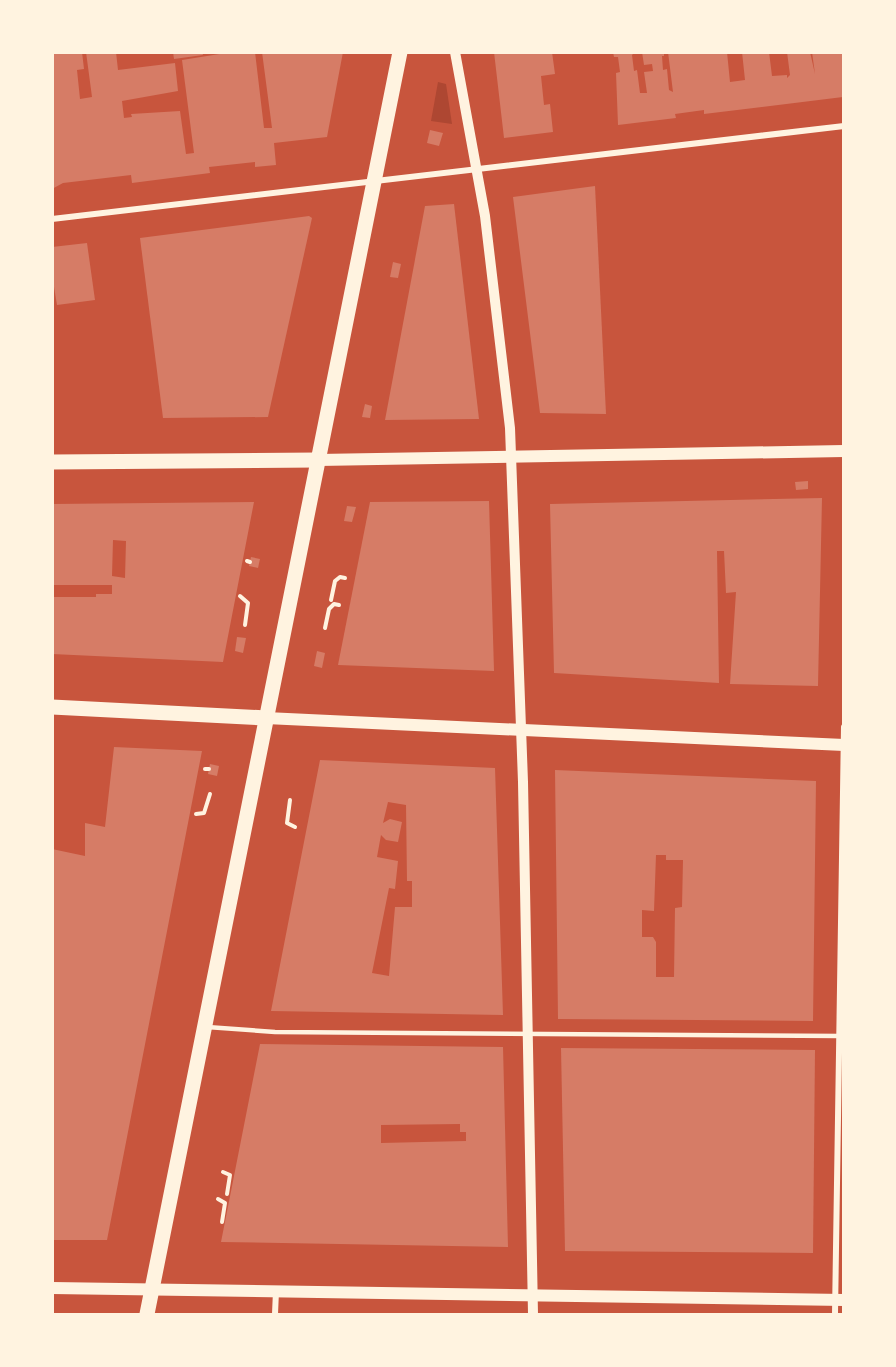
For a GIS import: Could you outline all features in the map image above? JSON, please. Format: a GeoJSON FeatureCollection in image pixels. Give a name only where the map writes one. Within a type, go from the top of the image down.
{"type":"FeatureCollection","features":[{"type":"Feature","properties":{"kind":"main road"},"geometry":{"type":"LineString","coordinates":[[147,1314],[400,52]]}},
{"type":"Feature","properties":{"kind":"main road"},"geometry":{"type":"LineString","coordinates":[[52,462],[843,451]]}},
{"type":"Feature","properties":{"kind":"main road"},"geometry":{"type":"LineString","coordinates":[[52,707],[843,746]]}},
{"type":"Feature","properties":{"kind":"main road"},"geometry":{"type":"LineString","coordinates":[[52,1288],[839,1300]]}},
{"type":"Feature","properties":{"kind":"street"},"geometry":{"type":"LineString","coordinates":[[455,52],[477,170],[512,456],[529,1033],[533,1314]]}},
{"type":"Feature","properties":{"kind":"street"},"geometry":{"type":"LineString","coordinates":[[52,219],[843,126]]}},
{"type":"Feature","properties":{"kind":"street"},"geometry":{"type":"LineString","coordinates":[[835,1314],[839,1300],[843,727]]}},
{"type":"Feature","properties":{"kind":"street"},"geometry":{"type":"LineString","coordinates":[[275,1314],[276,1291]]}},
{"type":"Feature","properties":{"kind":"lane"},"geometry":{"type":"LineString","coordinates":[[204,1026],[251,1032],[840,1036]]}},
{"type":"Feature","properties":{"kind":"path"},"geometry":{"type":"LineString","coordinates":[[332,600],[335,581],[340,577],[345,578]]}},
{"type":"Feature","properties":{"kind":"path"},"geometry":{"type":"LineString","coordinates":[[240,596],[248,603],[245,625]]}},
{"type":"Feature","properties":{"kind":"path"},"geometry":{"type":"LineString","coordinates":[[325,628],[329,609],[334,604],[339,605]]}},
{"type":"Feature","properties":{"kind":"path"},"geometry":{"type":"LineString","coordinates":[[196,814],[204,813],[210,794]]}},
{"type":"Feature","properties":{"kind":"path"},"geometry":{"type":"LineString","coordinates":[[290,800],[287,823],[295,827]]}},
{"type":"Feature","properties":{"kind":"path"},"geometry":{"type":"LineString","coordinates":[[223,1172],[230,1175],[227,1194]]}},
{"type":"Feature","properties":{"kind":"path"},"geometry":{"type":"LineString","coordinates":[[218,1199],[225,1203],[222,1222]]}},
{"type":"Feature","properties":{"kind":"shaded area"},"geometry":{"type":"Polygon","coordinates":[[[438,82],[446,84],[452,124],[431,121],[438,82]]]}},
{"type":"Feature","properties":{"kind":"building"},"geometry":{"type":"Polygon","coordinates":[[[52,52],[82,52],[84,69],[77,70],[80,99],[92,97],[86,52],[116,52],[118,70],[175,63],[178,91],[122,101],[124,118],[132,117],[131,114],[180,111],[186,154],[194,153],[182,60],[232,52],[255,52],[264,128],[272,128],[262,52],[343,52],[327,137],[274,143],[276,165],[255,167],[255,162],[209,167],[210,173],[132,183],[131,175],[63,183],[52,189],[52,52]]]}},
{"type":"Feature","properties":{"kind":"building"},"geometry":{"type":"Polygon","coordinates":[[[173,52],[202,52],[203,55],[174,59],[173,52]]]}},
{"type":"Feature","properties":{"kind":"building"},"geometry":{"type":"Polygon","coordinates":[[[494,52],[552,52],[555,74],[541,76],[544,105],[550,104],[553,132],[504,138],[494,52]]]}},
{"type":"Feature","properties":{"kind":"building"},"geometry":{"type":"Polygon","coordinates":[[[613,52],[635,52],[632,55],[634,71],[637,70],[640,93],[647,93],[644,72],[653,71],[652,64],[644,65],[642,52],[664,52],[663,70],[667,69],[669,90],[673,92],[668,52],[727,52],[730,82],[745,80],[742,52],[769,52],[772,76],[787,75],[787,78],[790,75],[787,52],[810,52],[815,74],[812,52],[843,52],[843,97],[704,114],[704,110],[675,114],[676,118],[618,125],[616,73],[620,72],[618,57],[614,57],[613,52]]]}},
{"type":"Feature","properties":{"kind":"building"},"geometry":{"type":"Polygon","coordinates":[[[430,130],[443,133],[439,146],[427,143],[430,130]]]}},
{"type":"Feature","properties":{"kind":"building"},"geometry":{"type":"Polygon","coordinates":[[[595,186],[606,414],[540,413],[513,197],[595,186]]]}},
{"type":"Feature","properties":{"kind":"building"},"geometry":{"type":"Polygon","coordinates":[[[454,204],[479,419],[385,420],[425,206],[454,204]]]}},
{"type":"Feature","properties":{"kind":"building"},"geometry":{"type":"Polygon","coordinates":[[[309,216],[312,218],[268,417],[163,418],[140,238],[309,216]]]}},
{"type":"Feature","properties":{"kind":"building"},"geometry":{"type":"Polygon","coordinates":[[[87,243],[95,300],[57,305],[52,275],[52,247],[87,243]]]}},
{"type":"Feature","properties":{"kind":"building"},"geometry":{"type":"Polygon","coordinates":[[[393,262],[401,264],[398,278],[390,277],[393,262]]]}},
{"type":"Feature","properties":{"kind":"building"},"geometry":{"type":"Polygon","coordinates":[[[365,404],[372,406],[370,418],[362,417],[365,404]]]}},
{"type":"Feature","properties":{"kind":"building"},"geometry":{"type":"Polygon","coordinates":[[[808,481],[808,489],[796,490],[795,482],[808,481]]]}},
{"type":"Feature","properties":{"kind":"building"},"geometry":{"type":"Polygon","coordinates":[[[822,498],[818,686],[730,684],[736,592],[726,593],[724,551],[717,551],[719,683],[554,673],[550,504],[822,498]]]}},
{"type":"Feature","properties":{"kind":"building"},"geometry":{"type":"Polygon","coordinates":[[[489,501],[494,671],[338,665],[370,502],[489,501]]]}},
{"type":"Feature","properties":{"kind":"building"},"geometry":{"type":"Polygon","coordinates":[[[254,502],[223,662],[52,654],[52,597],[96,597],[96,594],[112,594],[112,585],[52,585],[52,504],[254,502]],[[113,540],[112,576],[125,578],[126,541],[113,540]]]}},
{"type":"Feature","properties":{"kind":"building"},"geometry":{"type":"Polygon","coordinates":[[[347,506],[356,507],[352,522],[344,521],[347,506]]]}},
{"type":"Feature","properties":{"kind":"building"},"geometry":{"type":"Polygon","coordinates":[[[251,557],[260,559],[258,568],[249,566],[251,557]]]}},
{"type":"Feature","properties":{"kind":"building"},"geometry":{"type":"Polygon","coordinates":[[[237,637],[246,638],[243,653],[235,651],[237,637]]]}},
{"type":"Feature","properties":{"kind":"building"},"geometry":{"type":"Polygon","coordinates":[[[317,651],[325,653],[322,668],[314,666],[317,651]]]}},
{"type":"Feature","properties":{"kind":"building"},"geometry":{"type":"Polygon","coordinates":[[[114,747],[202,751],[107,1240],[52,1240],[52,849],[85,856],[85,823],[105,827],[114,747]]]}},
{"type":"Feature","properties":{"kind":"building"},"geometry":{"type":"Polygon","coordinates":[[[320,760],[495,768],[503,1015],[271,1011],[320,760]],[[388,802],[383,823],[390,819],[402,822],[398,842],[386,840],[381,835],[377,857],[398,861],[395,889],[389,888],[372,973],[389,976],[395,907],[412,907],[412,881],[407,881],[406,805],[388,802]]]}},
{"type":"Feature","properties":{"kind":"building"},"geometry":{"type":"Polygon","coordinates":[[[210,764],[219,766],[217,776],[208,774],[210,764]]]}},
{"type":"Feature","properties":{"kind":"building"},"geometry":{"type":"Polygon","coordinates":[[[555,770],[816,781],[813,1021],[558,1019],[555,770]],[[656,855],[654,911],[642,910],[642,937],[653,937],[656,942],[656,977],[674,977],[675,908],[682,907],[683,860],[666,860],[666,855],[656,855]]]}},
{"type":"Feature","properties":{"kind":"building"},"geometry":{"type":"Polygon","coordinates":[[[260,1044],[503,1047],[508,1247],[221,1242],[260,1044]],[[460,1124],[381,1125],[381,1143],[466,1141],[466,1132],[460,1132],[460,1124]]]}},
{"type":"Feature","properties":{"kind":"building"},"geometry":{"type":"Polygon","coordinates":[[[561,1048],[815,1050],[813,1253],[565,1251],[561,1048]]]}}]}
